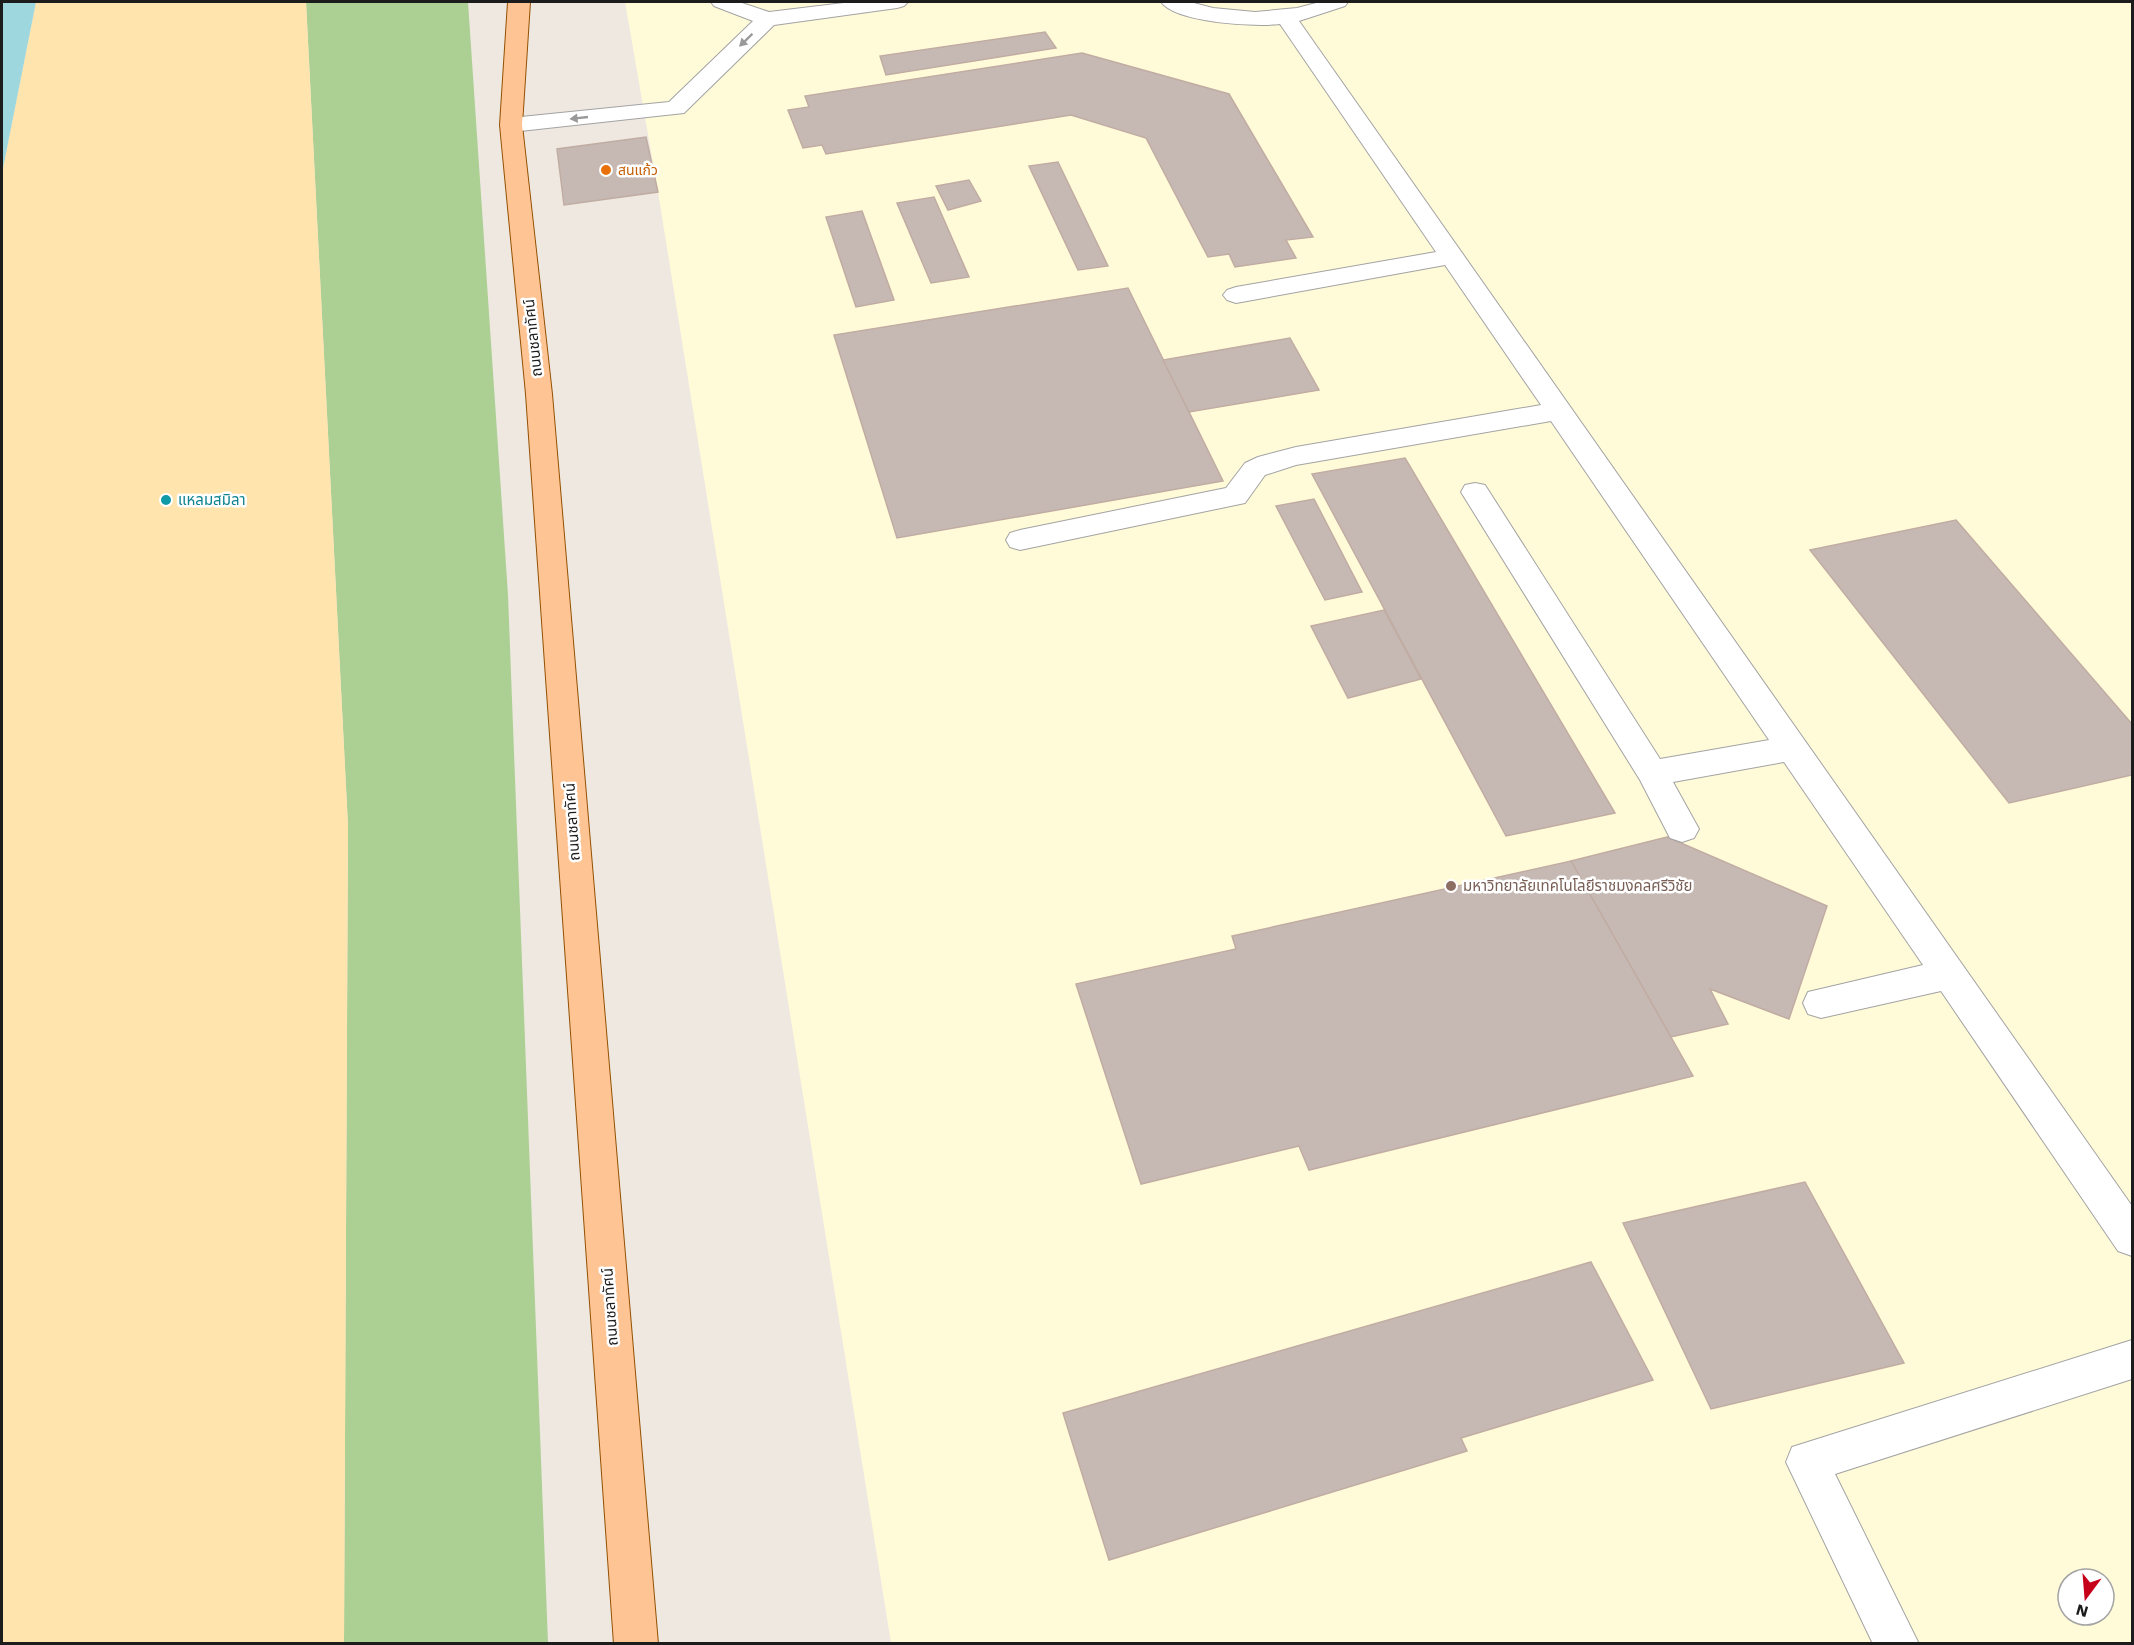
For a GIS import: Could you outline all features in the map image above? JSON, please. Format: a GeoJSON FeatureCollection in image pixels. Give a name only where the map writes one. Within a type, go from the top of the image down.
{"type":"FeatureCollection","features":[{"type":"Feature","properties":{"kind":"main road","name":"ถนนชลาทัศน์"},"geometry":{"type":"LineString","coordinates":[[519,2],[511,125],[539,394],[636,1644]]}},
{"type":"Feature","properties":{"kind":"lane"},"geometry":{"type":"LineString","coordinates":[[721,2],[767,19],[897,2]]}},
{"type":"Feature","properties":{"kind":"lane"},"geometry":{"type":"LineString","coordinates":[[1172,2],[1200,12],[1221,16],[1265,18],[1307,13],[1338,2]]}},
{"type":"Feature","properties":{"kind":"lane"},"geometry":{"type":"LineString","coordinates":[[1286,16],[2133,1238]]}},
{"type":"Feature","properties":{"kind":"lane"},"geometry":{"type":"LineString","coordinates":[[511,125],[676,108],[767,19]]}},
{"type":"Feature","properties":{"kind":"lane"},"geometry":{"type":"LineString","coordinates":[[1236,295],[1452,256]]}},
{"type":"Feature","properties":{"kind":"lane"},"geometry":{"type":"LineString","coordinates":[[1020,540],[1235,496],[1255,469],[1268,462],[1559,411]]}},
{"type":"Feature","properties":{"kind":"lane"},"geometry":{"type":"LineString","coordinates":[[1475,492],[1652,773],[1682,829]]}},
{"type":"Feature","properties":{"kind":"lane"},"geometry":{"type":"LineString","coordinates":[[1652,773],[1793,748]]}},
{"type":"Feature","properties":{"kind":"lane"},"geometry":{"type":"LineString","coordinates":[[1821,1003],[1950,974]]}},
{"type":"Feature","properties":{"kind":"lane"},"geometry":{"type":"LineString","coordinates":[[1897,1644],[1807,1462],[2133,1360]]}},
{"type":"Feature","properties":{"kind":"shaded area","name":"มหาวิทยาลัยเทคโนโลยีราชมงคลศรีวิชัย"},"geometry":{"type":"Polygon","coordinates":[[[625,2],[2132,2],[2132,1643],[891,1643],[658,192],[625,2]]]}},
{"type":"Feature","properties":{"kind":"green space"},"geometry":{"type":"Polygon","coordinates":[[[306,2],[468,2],[508,595],[548,1643],[344,1643],[348,826],[306,2]]]}},
{"type":"Feature","properties":{"kind":"sand","name":"แหลมสมิลา"},"geometry":{"type":"Polygon","coordinates":[[[36,2],[306,2],[348,826],[344,1643],[2,1643],[2,173],[36,2]]]}},
{"type":"Feature","properties":{"kind":"water"},"geometry":{"type":"Polygon","coordinates":[[[2,2],[36,2],[2,173],[2,2]]]}},
{"type":"Feature","properties":{"kind":"building"},"geometry":{"type":"Polygon","coordinates":[[[1045,32],[1056,48],[886,75],[880,56],[1045,32]]]}},
{"type":"Feature","properties":{"kind":"building"},"geometry":{"type":"Polygon","coordinates":[[[1082,53],[1229,94],[1313,237],[1286,240],[1296,258],[1235,267],[1229,254],[1208,257],[1146,138],[1071,115],[826,154],[822,145],[803,148],[788,110],[809,107],[805,96],[1082,53]]]}},
{"type":"Feature","properties":{"kind":"building","name":"สนแก้ว"},"geometry":{"type":"Polygon","coordinates":[[[646,137],[658,192],[564,205],[557,149],[646,137]]]}},
{"type":"Feature","properties":{"kind":"building"},"geometry":{"type":"Polygon","coordinates":[[[1058,162],[1108,266],[1078,270],[1029,166],[1058,162]]]}},
{"type":"Feature","properties":{"kind":"building"},"geometry":{"type":"Polygon","coordinates":[[[969,180],[981,201],[948,210],[936,186],[969,180]]]}},
{"type":"Feature","properties":{"kind":"building"},"geometry":{"type":"Polygon","coordinates":[[[934,197],[969,277],[931,283],[897,203],[934,197]]]}},
{"type":"Feature","properties":{"kind":"building"},"geometry":{"type":"Polygon","coordinates":[[[862,211],[894,300],[856,307],[826,217],[862,211]]]}},
{"type":"Feature","properties":{"kind":"building"},"geometry":{"type":"Polygon","coordinates":[[[1128,288],[1223,481],[897,538],[834,335],[1128,288]]]}},
{"type":"Feature","properties":{"kind":"building"},"geometry":{"type":"Polygon","coordinates":[[[1290,338],[1319,390],[1189,412],[1163,360],[1290,338]]]}},
{"type":"Feature","properties":{"kind":"building"},"geometry":{"type":"Polygon","coordinates":[[[1405,458],[1615,813],[1506,836],[1312,474],[1405,458]]]}},
{"type":"Feature","properties":{"kind":"building"},"geometry":{"type":"Polygon","coordinates":[[[1314,499],[1362,592],[1325,600],[1276,506],[1314,499]]]}},
{"type":"Feature","properties":{"kind":"building"},"geometry":{"type":"Polygon","coordinates":[[[1956,520],[2132,724],[2132,775],[2009,803],[1810,550],[1956,520]]]}},
{"type":"Feature","properties":{"kind":"building"},"geometry":{"type":"Polygon","coordinates":[[[1384,610],[1421,679],[1348,698],[1311,626],[1384,610]]]}},
{"type":"Feature","properties":{"kind":"building"},"geometry":{"type":"Polygon","coordinates":[[[1667,837],[1827,906],[1789,1019],[1710,989],[1728,1024],[1671,1037],[1571,861],[1667,837]]]}},
{"type":"Feature","properties":{"kind":"building"},"geometry":{"type":"Polygon","coordinates":[[[1571,861],[1693,1076],[1309,1170],[1299,1146],[1141,1184],[1076,984],[1236,949],[1232,936],[1571,861]]]}},
{"type":"Feature","properties":{"kind":"building"},"geometry":{"type":"Polygon","coordinates":[[[1805,1182],[1904,1363],[1711,1409],[1623,1223],[1805,1182]]]}},
{"type":"Feature","properties":{"kind":"building"},"geometry":{"type":"Polygon","coordinates":[[[1591,1262],[1653,1380],[1461,1438],[1467,1451],[1109,1560],[1063,1413],[1591,1262]]]}},
{"type":"Feature","properties":{"kind":"place","name":"สนแก้ว"},"geometry":{"type":"Point","coordinates":[606,170]}},
{"type":"Feature","properties":{"kind":"place","name":"แหลมสมิลา"},"geometry":{"type":"Point","coordinates":[166,500]}},
{"type":"Feature","properties":{"kind":"place","name":"มหาวิทยาลัยเทคโนโลยีราชมงคลศรีวิชัย"},"geometry":{"type":"Point","coordinates":[1451,886]}}]}
